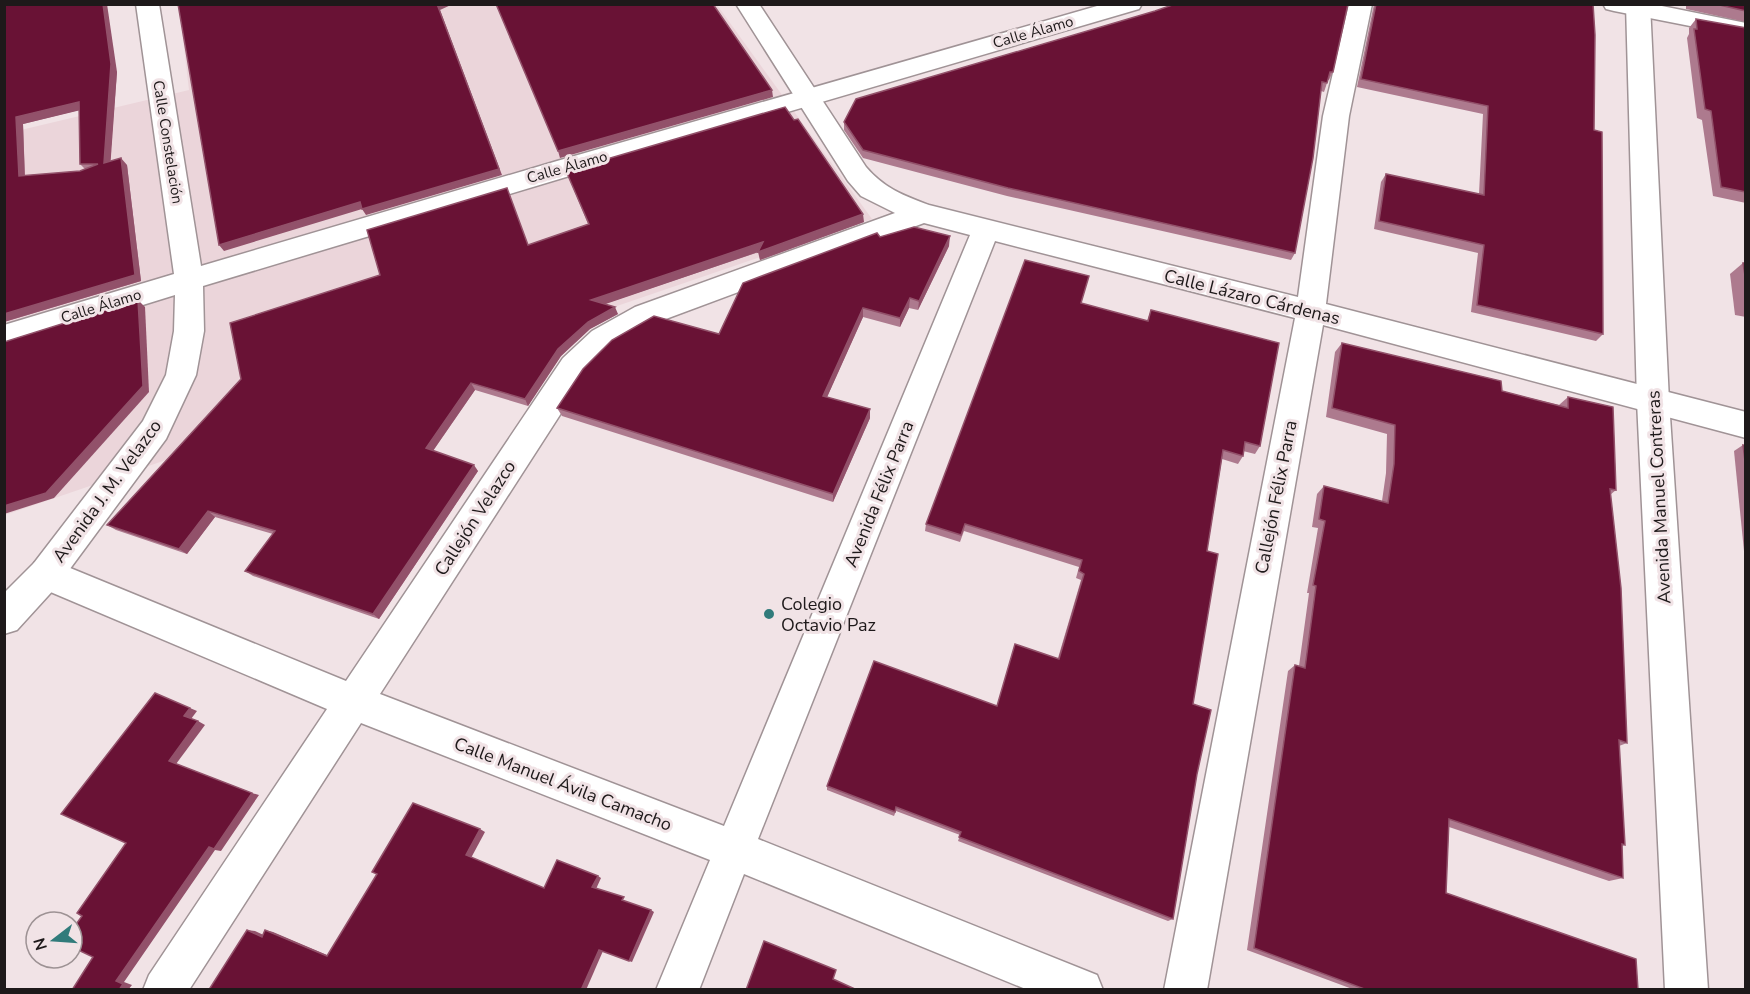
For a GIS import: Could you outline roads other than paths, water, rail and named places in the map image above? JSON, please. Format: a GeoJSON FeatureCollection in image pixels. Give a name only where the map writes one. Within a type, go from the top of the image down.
{"type":"FeatureCollection","features":[{"type":"Feature","properties":{"kind":"street","name":"Calle Constelación"},"geometry":{"type":"LineString","coordinates":[[147,4],[189,279]]}},
{"type":"Feature","properties":{"kind":"street","name":"Calle Lázaro Cárdenas"},"geometry":{"type":"LineString","coordinates":[[747,4],[857,174],[870,189],[887,200],[986,231],[1311,311],[1746,424]]}},
{"type":"Feature","properties":{"kind":"street","name":"Calle Álamo"},"geometry":{"type":"LineString","coordinates":[[4,337],[189,279],[808,96],[1131,4]]}},
{"type":"Feature","properties":{"kind":"street","name":"Callejón Félix Parra"},"geometry":{"type":"LineString","coordinates":[[1185,990],[1311,311],[1336,116],[1361,4]]}},
{"type":"Feature","properties":{"kind":"street"},"geometry":{"type":"LineString","coordinates":[[1630,6],[1746,30]]}},
{"type":"Feature","properties":{"kind":"street","name":"Avenida Manuel Contreras"},"geometry":{"type":"LineString","coordinates":[[1630,6],[1687,990]]}},
{"type":"Feature","properties":{"kind":"street","name":"Callejón Velazco"},"geometry":{"type":"LineString","coordinates":[[164,990],[574,367],[603,339],[645,315],[923,213]]}},
{"type":"Feature","properties":{"kind":"street","name":"Avenida Félix Parra"},"geometry":{"type":"LineString","coordinates":[[677,990],[986,231]]}},
{"type":"Feature","properties":{"kind":"street","name":"Avenida J. M. Velazco"},"geometry":{"type":"LineString","coordinates":[[4,618],[46,574],[155,430],[181,375],[189,331],[189,279]]}},
{"type":"Feature","properties":{"kind":"street","name":"Calle Manuel Ávila Camacho"},"geometry":{"type":"LineString","coordinates":[[46,574],[353,702],[735,850],[1082,990]]}},
{"type":"Feature","properties":{"kind":"place","name":"Colegio Octavio Paz"},"geometry":{"type":"Point","coordinates":[769,614]}}]}
